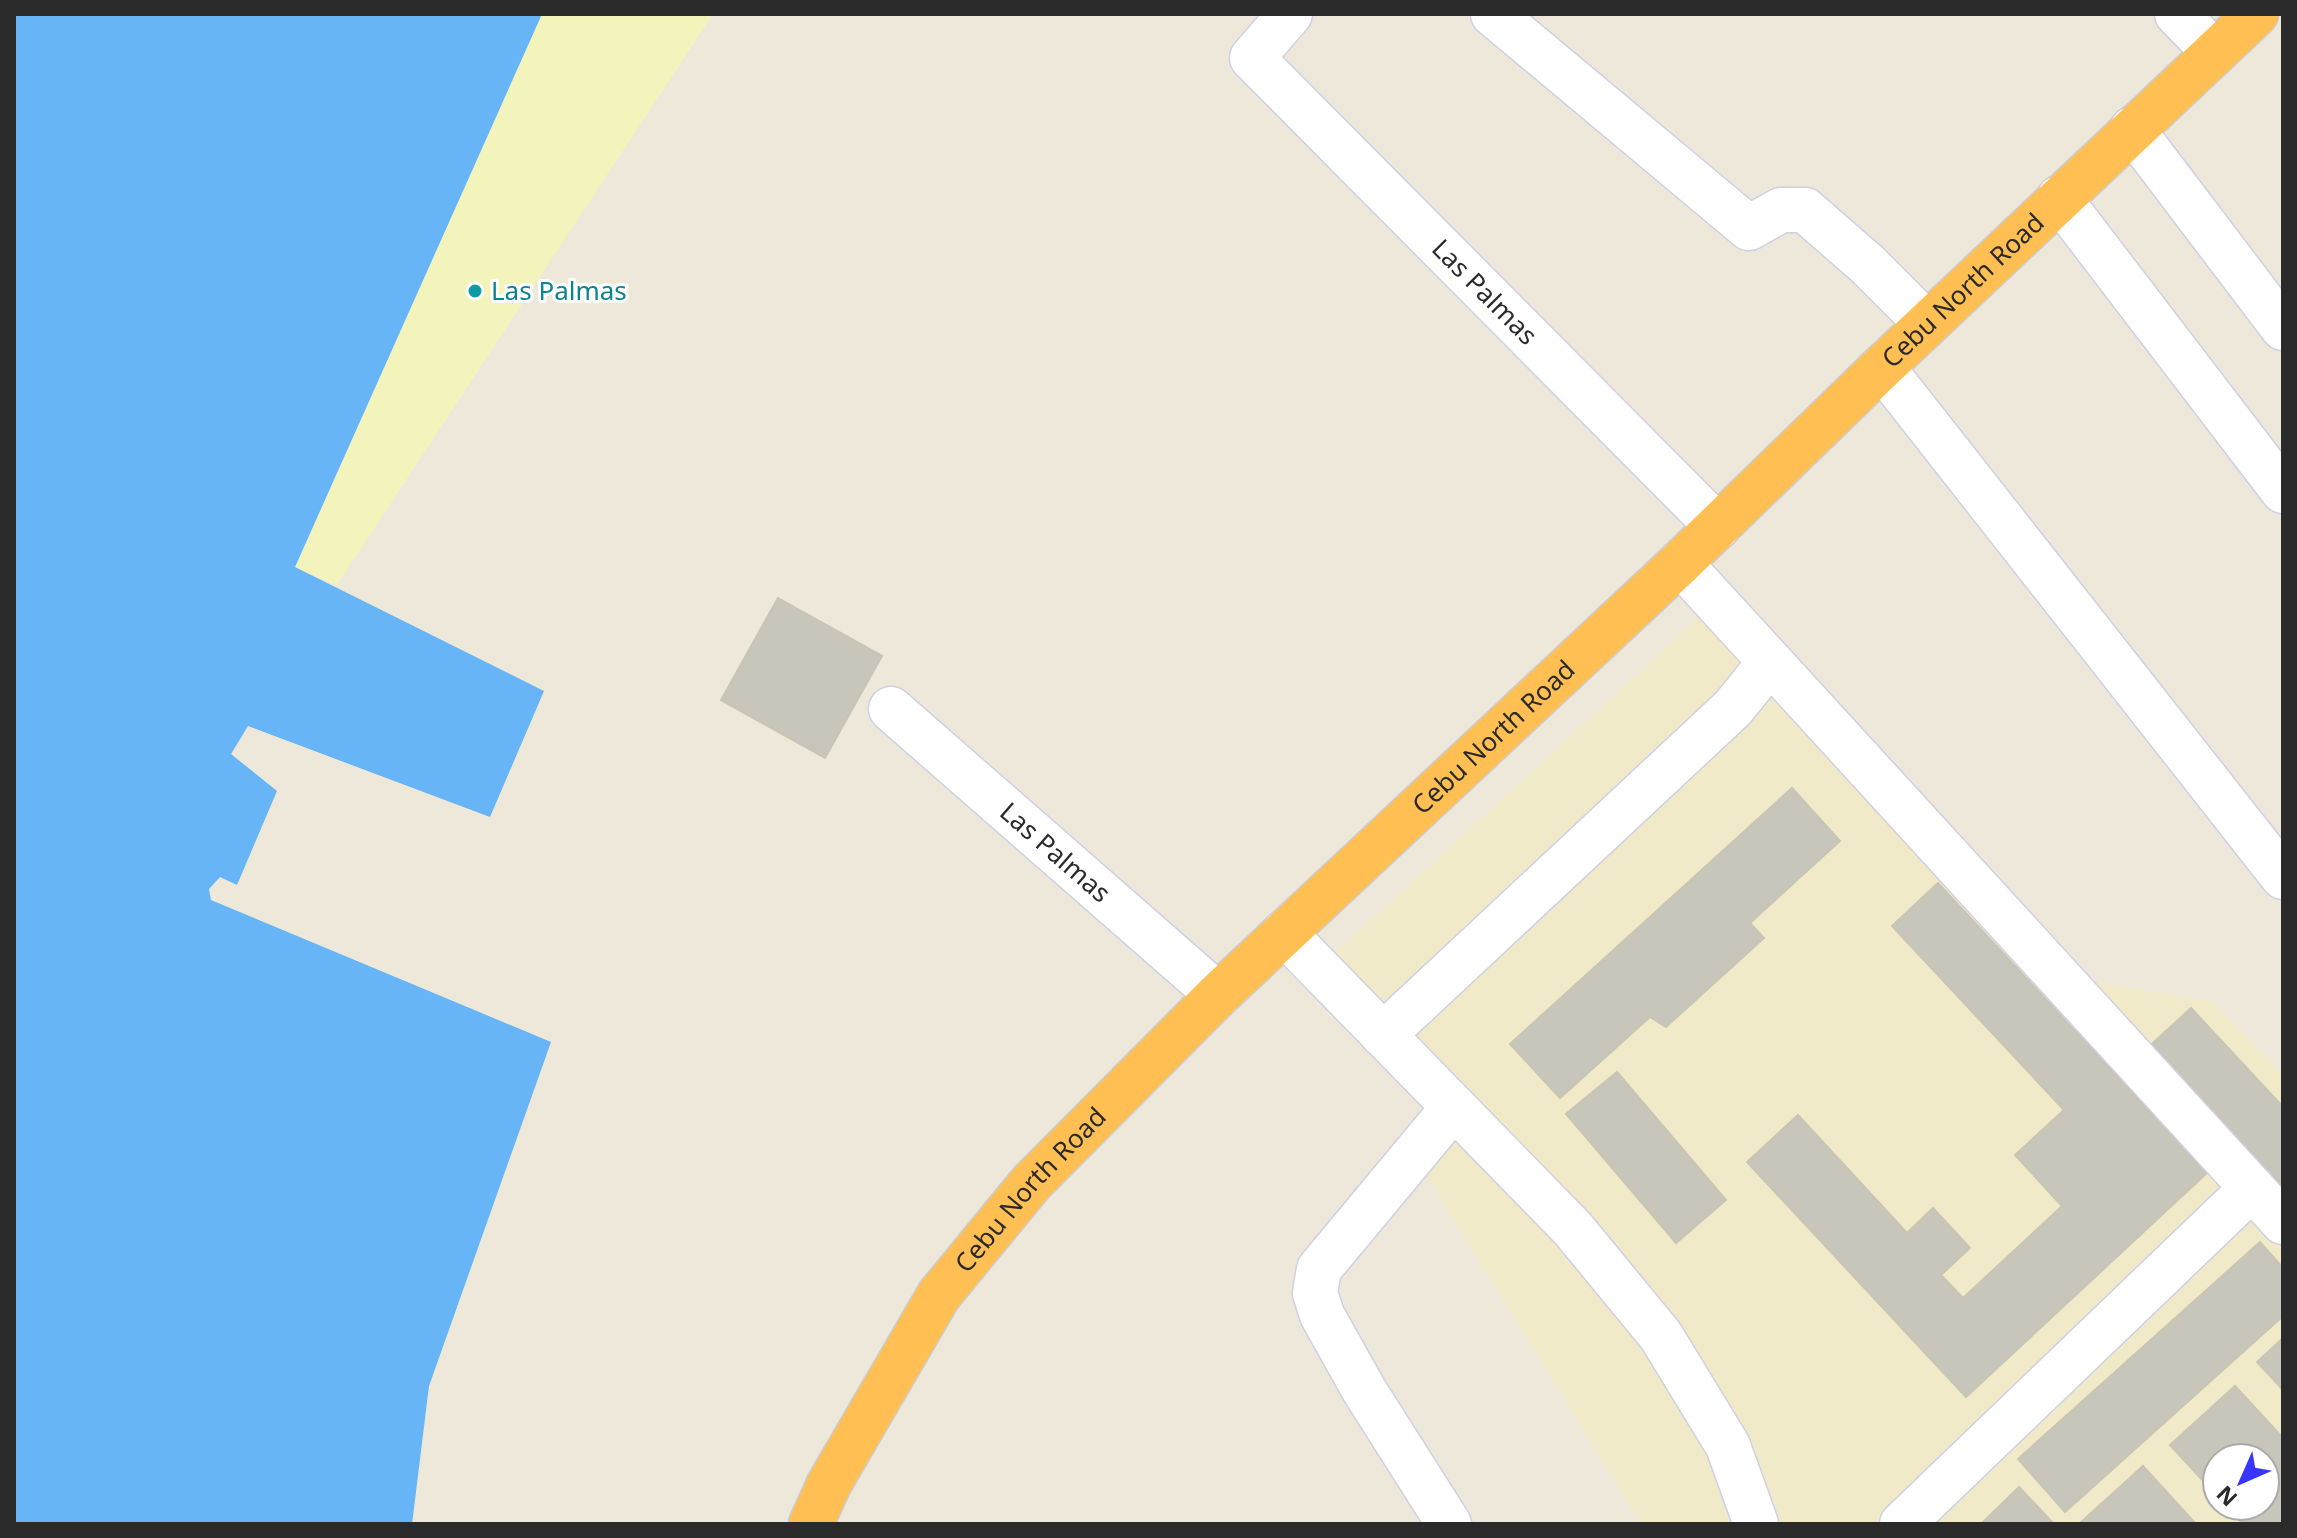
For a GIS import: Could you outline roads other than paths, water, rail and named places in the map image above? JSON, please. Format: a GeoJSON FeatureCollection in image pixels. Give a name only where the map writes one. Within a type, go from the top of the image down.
{"type":"FeatureCollection","features":[{"type":"Feature","properties":{"kind":"highway","name":"Cebu North Road"},"geometry":{"type":"LineString","coordinates":[[811,1524],[829,1484],[939,1295],[1031,1183],[1218,995],[1680,563],[2059,198],[2256,14]]}},
{"type":"Feature","properties":{"kind":"street","name":"Las Palmas"},"geometry":{"type":"LineString","coordinates":[[1290,14],[1252,58],[1718,527]]}},
{"type":"Feature","properties":{"kind":"street"},"geometry":{"type":"LineString","coordinates":[[1493,14],[1749,228],[1781,210],[1805,210],[1867,264],[1927,324]]}},
{"type":"Feature","properties":{"kind":"street"},"geometry":{"type":"LineString","coordinates":[[2177,14],[2214,52]]}},
{"type":"Feature","properties":{"kind":"street"},"geometry":{"type":"LineString","coordinates":[[2132,129],[2283,328]]}},
{"type":"Feature","properties":{"kind":"street"},"geometry":{"type":"LineString","coordinates":[[2059,198],[2283,491]]}},
{"type":"Feature","properties":{"kind":"street"},"geometry":{"type":"LineString","coordinates":[[1882,367],[2283,877]]}},
{"type":"Feature","properties":{"kind":"street"},"geometry":{"type":"LineString","coordinates":[[1680,563],[2283,1222]]}},
{"type":"Feature","properties":{"kind":"street"},"geometry":{"type":"LineString","coordinates":[[1383,1035],[1733,708],[1770,662]]}},
{"type":"Feature","properties":{"kind":"street","name":"Las Palmas"},"geometry":{"type":"LineString","coordinates":[[891,709],[1218,995]]}},
{"type":"Feature","properties":{"kind":"street"},"geometry":{"type":"LineString","coordinates":[[1284,933],[1573,1229],[1661,1336],[1728,1446],[1756,1524]]}},
{"type":"Feature","properties":{"kind":"street"},"geometry":{"type":"LineString","coordinates":[[1449,1524],[1364,1390],[1322,1315],[1315,1293],[1319,1269],[1453,1108]]}},
{"type":"Feature","properties":{"kind":"street"},"geometry":{"type":"LineString","coordinates":[[1902,1524],[2252,1188]]}},
{"type":"Feature","properties":{"kind":"water"},"geometry":{"type":"Polygon","coordinates":[[[14,14],[542,14],[295,567],[544,691],[490,817],[248,726],[231,754],[277,791],[237,885],[220,877],[209,889],[211,900],[551,1042],[429,1386],[412,1524],[14,1524],[14,14]]]}},
{"type":"Feature","properties":{"kind":"place","name":"Las Palmas"},"geometry":{"type":"Point","coordinates":[475,291]}}]}
